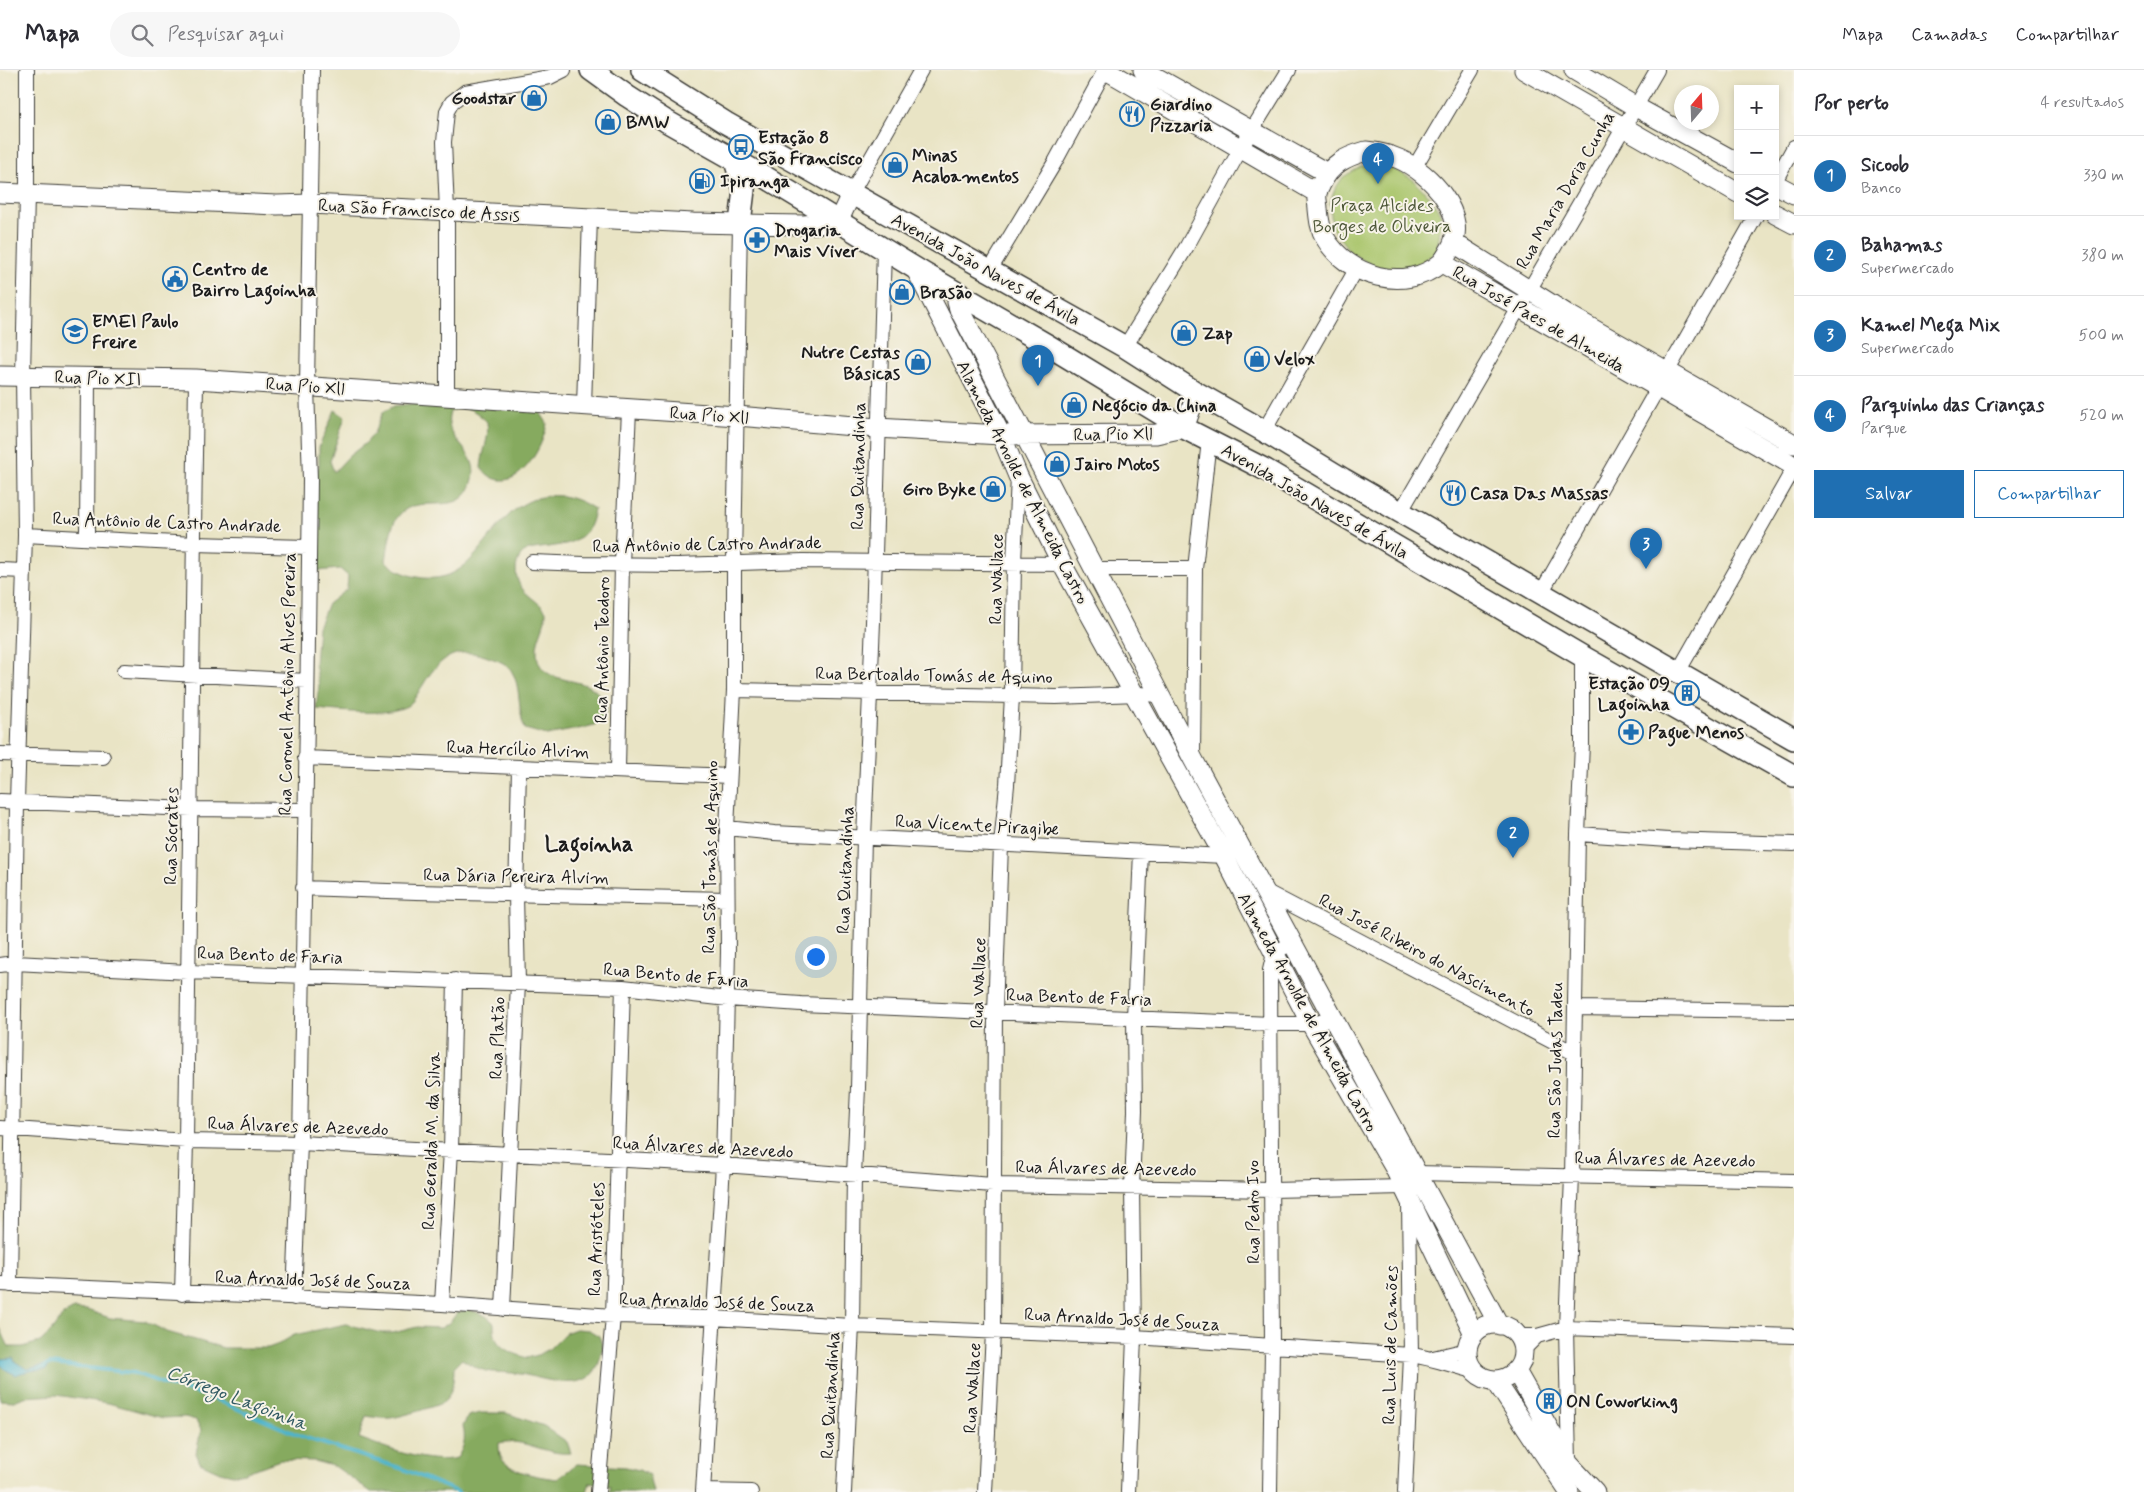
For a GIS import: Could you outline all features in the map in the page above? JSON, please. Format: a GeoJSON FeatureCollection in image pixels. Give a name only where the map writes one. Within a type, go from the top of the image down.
{"type":"FeatureCollection","features":[{"type":"Feature","properties":{"kind":"main road","name":"Avenida João Naves de Ávila"},"geometry":{"type":"LineString","coordinates":[[591,70],[635,101],[1184,428],[1266,470],[1582,656],[1794,776]]}},
{"type":"Feature","properties":{"kind":"main road","name":"Avenida João Naves de Ávila"},"geometry":{"type":"LineString","coordinates":[[642,70],[719,118],[1125,347],[1197,393],[1343,479],[1794,739]]}},
{"type":"Feature","properties":{"kind":"main road"},"geometry":{"type":"LineString","coordinates":[[735,161],[744,190],[740,223]]}},
{"type":"Feature","properties":{"kind":"street"},"geometry":{"type":"LineString","coordinates":[[5,1285],[6,1128],[15,963],[18,756],[25,535],[23,376],[27,194],[27,70]]}},
{"type":"Feature","properties":{"kind":"street","name":"Rua Coronel Antônio Alves Pereira"},"geometry":{"type":"LineString","coordinates":[[294,1298],[300,1143],[303,975],[310,480],[307,387],[312,70]]}},
{"type":"Feature","properties":{"kind":"street"},"geometry":{"type":"LineString","coordinates":[[447,397],[447,211],[444,135],[447,111],[452,102],[466,92],[550,77],[564,70]]}},
{"type":"Feature","properties":{"kind":"street"},"geometry":{"type":"LineString","coordinates":[[838,222],[852,192],[921,70]]}},
{"type":"Feature","properties":{"kind":"street"},"geometry":{"type":"LineString","coordinates":[[990,270],[1055,162],[1106,70],[1317,193]]}},
{"type":"Feature","properties":{"kind":"street"},"geometry":{"type":"LineString","coordinates":[[1143,70],[1327,173]]}},
{"type":"Feature","properties":{"kind":"street"},"geometry":{"type":"LineString","coordinates":[[1125,347],[1187,246],[1241,148],[1289,70]]}},
{"type":"Feature","properties":{"kind":"street"},"geometry":{"type":"LineString","coordinates":[[1414,168],[1472,70]]}},
{"type":"Feature","properties":{"kind":"street"},"geometry":{"type":"LineString","coordinates":[[1524,70],[1734,191]]}},
{"type":"Feature","properties":{"kind":"street"},"geometry":{"type":"LineString","coordinates":[[1574,70],[1636,107],[1734,161]]}},
{"type":"Feature","properties":{"kind":"street","name":"Rua Maria Doria Cunha"},"geometry":{"type":"LineString","coordinates":[[1401,511],[1657,70]]}},
{"type":"Feature","properties":{"kind":"street"},"geometry":{"type":"LineString","coordinates":[[1779,175],[1794,147]]}},
{"type":"Feature","properties":{"kind":"street","name":"Rua José Paes de Almeida"},"geometry":{"type":"LineString","coordinates":[[1794,444],[1528,290],[1454,244],[1456,229],[1449,204],[1423,174],[1399,159],[1384,153],[1366,151],[1350,156],[1336,164],[1327,173],[1317,193],[1319,223],[1324,238],[1334,250],[1357,268],[1385,279],[1405,279],[1425,274],[1442,263],[1794,467]]}},
{"type":"Feature","properties":{"kind":"street"},"geometry":{"type":"LineString","coordinates":[[1779,185],[1794,194]]}},
{"type":"Feature","properties":{"kind":"street","name":"Rua São Francisco de Assis"},"geometry":{"type":"LineString","coordinates":[[0,193],[276,205],[311,204],[740,223],[804,225],[838,222]]}},
{"type":"Feature","properties":{"kind":"street"},"geometry":{"type":"LineString","coordinates":[[1779,216],[1794,224]]}},
{"type":"Feature","properties":{"kind":"street"},"geometry":{"type":"LineString","coordinates":[[584,406],[590,217]]}},
{"type":"Feature","properties":{"kind":"street"},"geometry":{"type":"LineString","coordinates":[[1541,593],[1754,220]]}},
{"type":"Feature","properties":{"kind":"street","name":"Rua São Tomás de Aquino"},"geometry":{"type":"LineString","coordinates":[[703,1491],[712,1318],[723,1165],[728,999],[727,828],[734,690],[734,561],[740,223]]}},
{"type":"Feature","properties":{"kind":"street"},"geometry":{"type":"LineString","coordinates":[[1442,263],[1454,244]]}},
{"type":"Feature","properties":{"kind":"street","name":"Rua Quitandinha"},"geometry":{"type":"LineString","coordinates":[[844,1492],[852,1326],[854,1176],[864,838],[878,489],[877,428],[884,250]]}},
{"type":"Feature","properties":{"kind":"street","name":"Alameda Arnolde de Almeida Castro"},"geometry":{"type":"LineString","coordinates":[[915,268],[1002,435],[1018,476],[1062,564],[1224,856],[1311,1024],[1410,1186],[1499,1325]]}},
{"type":"Feature","properties":{"kind":"street"},"geometry":{"type":"LineString","coordinates":[[1264,431],[1357,268]]}},
{"type":"Feature","properties":{"kind":"street","name":"Alameda Arnolde de Almeida Castro"},"geometry":{"type":"LineString","coordinates":[[959,293],[957,302],[959,309],[1193,759],[1333,1020],[1410,1186],[1471,1342]]}},
{"type":"Feature","properties":{"kind":"street","name":"Rua Pio XII"},"geometry":{"type":"LineString","coordinates":[[0,376],[196,379]]}},
{"type":"Feature","properties":{"kind":"street"},"geometry":{"type":"LineString","coordinates":[[87,538],[88,378]]}},
{"type":"Feature","properties":{"kind":"street","name":"Rua Pio Xll"},"geometry":{"type":"LineString","coordinates":[[196,379],[737,416],[877,428],[1002,435],[1156,434],[1184,428]]}},
{"type":"Feature","properties":{"kind":"street","name":"Rua Sócrates"},"geometry":{"type":"LineString","coordinates":[[182,1294],[186,1141],[196,379]]}},
{"type":"Feature","properties":{"kind":"street"},"geometry":{"type":"LineString","coordinates":[[1184,428],[1197,393]]}},
{"type":"Feature","properties":{"kind":"street","name":"Rua Antônio Teodoro"},"geometry":{"type":"LineString","coordinates":[[618,771],[622,564],[629,410]]}},
{"type":"Feature","properties":{"kind":"street"},"geometry":{"type":"LineString","coordinates":[[1193,759],[1195,570],[1209,440]]}},
{"type":"Feature","properties":{"kind":"street"},"geometry":{"type":"LineString","coordinates":[[1678,672],[1794,467]]}},
{"type":"Feature","properties":{"kind":"street","name":"Rua Wallace"},"geometry":{"type":"LineString","coordinates":[[985,1492],[993,1332],[995,1012],[1001,845],[1007,785],[1012,696],[1014,562],[1018,476]]}},
{"type":"Feature","properties":{"kind":"street","name":"Rua Antônio de Castro Andrade"},"geometry":{"type":"LineString","coordinates":[[25,535],[194,544],[308,546]]}},
{"type":"Feature","properties":{"kind":"street","name":"Rua Antônio de Castro Andrade"},"geometry":{"type":"LineString","coordinates":[[532,562],[678,565],[734,561],[1014,562],[1062,564]]}},
{"type":"Feature","properties":{"kind":"street"},"geometry":{"type":"LineString","coordinates":[[1095,569],[1195,570]]}},
{"type":"Feature","properties":{"kind":"street"},"geometry":{"type":"LineString","coordinates":[[0,570],[24,571]]}},
{"type":"Feature","properties":{"kind":"street","name":"Rua São Judas Tadeu"},"geometry":{"type":"LineString","coordinates":[[1569,1464],[1566,1328],[1572,1176],[1578,834],[1582,744],[1582,656]]}},
{"type":"Feature","properties":{"kind":"street"},"geometry":{"type":"LineString","coordinates":[[124,671],[307,681]]}},
{"type":"Feature","properties":{"kind":"street","name":"Rua Bertoaldo Tomás de Aquino"},"geometry":{"type":"LineString","coordinates":[[734,690],[1012,696],[1133,694]]}},
{"type":"Feature","properties":{"kind":"street"},"geometry":{"type":"LineString","coordinates":[[1133,694],[1161,695]]}},
{"type":"Feature","properties":{"kind":"street"},"geometry":{"type":"LineString","coordinates":[[0,754],[103,757]]}},
{"type":"Feature","properties":{"kind":"street","name":"Rua Hercílio Alvim"},"geometry":{"type":"LineString","coordinates":[[305,758],[729,776]]}},
{"type":"Feature","properties":{"kind":"street","name":"Rua Platão"},"geometry":{"type":"LineString","coordinates":[[502,1309],[518,983],[516,895],[519,768]]}},
{"type":"Feature","properties":{"kind":"street"},"geometry":{"type":"LineString","coordinates":[[0,801],[191,809],[304,810]]}},
{"type":"Feature","properties":{"kind":"street","name":"Rua Vicente Piragibe"},"geometry":{"type":"LineString","coordinates":[[727,828],[774,833],[1224,856]]}},
{"type":"Feature","properties":{"kind":"street"},"geometry":{"type":"LineString","coordinates":[[1578,834],[1669,840],[1794,844]]}},
{"type":"Feature","properties":{"kind":"street"},"geometry":{"type":"LineString","coordinates":[[1128,1492],[1134,1337],[1132,1188],[1135,1111],[1134,1018],[1141,851]]}},
{"type":"Feature","properties":{"kind":"street","name":"Rua Dária Pereira Alvim"},"geometry":{"type":"LineString","coordinates":[[303,888],[728,899]]}},
{"type":"Feature","properties":{"kind":"street","name":"Rua José Ribeiro do Nascimento"},"geometry":{"type":"LineString","coordinates":[[1263,889],[1574,1053]]}},
{"type":"Feature","properties":{"kind":"street"},"geometry":{"type":"LineString","coordinates":[[1274,953],[1292,943]]}},
{"type":"Feature","properties":{"kind":"street","name":"Rua Pedro Ivo"},"geometry":{"type":"LineString","coordinates":[[1270,1492],[1272,1190],[1270,970],[1274,953]]}},
{"type":"Feature","properties":{"kind":"street","name":"Rua Bento de Faria"},"geometry":{"type":"LineString","coordinates":[[0,965],[15,963],[188,972],[623,987],[728,999],[860,1007],[1271,1024],[1311,1024],[1333,1020]]}},
{"type":"Feature","properties":{"kind":"street","name":"Rua Geralda M. da Silva"},"geometry":{"type":"LineString","coordinates":[[442,1304],[451,1150],[455,980]]}},
{"type":"Feature","properties":{"kind":"street","name":"Rua Aristóteles"},"geometry":{"type":"LineString","coordinates":[[598,1492],[613,1316],[623,987]]}},
{"type":"Feature","properties":{"kind":"street"},"geometry":{"type":"LineString","coordinates":[[1575,1008],[1794,1011]]}},
{"type":"Feature","properties":{"kind":"street","name":"Rua Álvares de Azevedo"},"geometry":{"type":"LineString","coordinates":[[6,1128],[186,1141],[300,1143],[451,1150],[617,1161],[723,1165],[993,1185],[1272,1190],[1410,1186],[1572,1176],[1794,1180]]}},
{"type":"Feature","properties":{"kind":"street","name":"Rua Luis de Camões"},"geometry":{"type":"LineString","coordinates":[[1405,1492],[1411,1355],[1410,1186]]}},
{"type":"Feature","properties":{"kind":"street","name":"Rua Arnaldo José de Souza"},"geometry":{"type":"LineString","coordinates":[[5,1285],[442,1304],[613,1316],[712,1318],[852,1326],[1134,1337],[1411,1355],[1433,1358],[1455,1367],[1475,1371]]}},
{"type":"Feature","properties":{"kind":"street"},"geometry":{"type":"LineString","coordinates":[[1490,1325],[1499,1325],[1508,1328],[1520,1343],[1522,1359],[1516,1371],[1504,1379],[1495,1380],[1486,1378],[1475,1371],[1468,1359],[1471,1342],[1490,1325]]}},
{"type":"Feature","properties":{"kind":"street"},"geometry":{"type":"LineString","coordinates":[[1520,1343],[1566,1328],[1794,1336]]}},
{"type":"Feature","properties":{"kind":"street","name":"Rua Arnaldo José de Souza"},"geometry":{"type":"LineString","coordinates":[[1433,1358],[1471,1342]]}},
{"type":"Feature","properties":{"kind":"street"},"geometry":{"type":"LineString","coordinates":[[1516,1371],[1569,1464],[1595,1492]]}},
{"type":"Feature","properties":{"kind":"street"},"geometry":{"type":"LineString","coordinates":[[1495,1380],[1569,1492]]}},
{"type":"Feature","properties":{"kind":"street"},"geometry":{"type":"LineString","coordinates":[[703,1491],[751,1492]]}},
{"type":"Feature","properties":{"kind":"green space","name":"Praça Alcides Borges de Oliveira"},"geometry":{"type":"Polygon","coordinates":[[[1384,165],[1412,179],[1430,198],[1442,216],[1437,251],[1412,269],[1375,267],[1351,253],[1332,228],[1330,202],[1335,189],[1343,177],[1362,166],[1384,165]]]}},
{"type":"Feature","properties":{"kind":"green space"},"geometry":{"type":"Polygon","coordinates":[[[417,403],[530,407],[540,412],[547,423],[539,447],[524,470],[514,477],[503,480],[492,478],[481,468],[488,428],[487,422],[470,409],[460,408],[450,412],[449,424],[451,431],[469,456],[474,471],[467,493],[459,500],[448,503],[413,506],[402,512],[392,528],[386,561],[394,568],[408,574],[423,578],[438,578],[461,568],[471,560],[505,519],[525,503],[536,498],[559,496],[571,498],[583,502],[594,509],[587,531],[581,537],[565,544],[528,551],[519,558],[516,569],[521,587],[546,611],[537,648],[541,667],[547,673],[582,684],[598,693],[607,708],[603,719],[594,725],[547,735],[525,729],[517,684],[511,670],[499,661],[474,653],[456,654],[441,662],[429,676],[416,697],[407,706],[375,712],[316,709],[319,685],[315,664],[318,627],[328,604],[347,589],[348,576],[340,569],[317,571],[319,560],[316,539],[314,474],[319,467],[319,447],[335,410],[345,417],[330,461],[334,472],[349,456],[367,442],[374,433],[383,412],[394,406],[417,403]]]}},
{"type":"Feature","properties":{"kind":"green space"},"geometry":{"type":"Polygon","coordinates":[[[74,1309],[87,1310],[110,1318],[145,1321],[167,1332],[224,1348],[268,1348],[294,1335],[346,1324],[381,1333],[393,1333],[417,1327],[441,1328],[450,1322],[457,1313],[468,1309],[486,1316],[494,1323],[496,1338],[503,1347],[527,1358],[549,1349],[565,1333],[576,1329],[589,1330],[599,1336],[603,1347],[596,1369],[590,1377],[581,1381],[560,1382],[520,1374],[485,1371],[462,1359],[454,1367],[451,1389],[445,1401],[409,1414],[394,1417],[366,1416],[359,1438],[394,1451],[446,1460],[457,1458],[461,1450],[464,1443],[463,1426],[468,1416],[480,1413],[506,1413],[544,1426],[567,1442],[571,1453],[553,1452],[517,1442],[499,1443],[500,1455],[503,1461],[516,1470],[557,1479],[577,1464],[626,1467],[649,1475],[653,1492],[609,1492],[611,1487],[590,1482],[587,1492],[371,1492],[336,1467],[314,1461],[280,1460],[233,1475],[220,1472],[200,1463],[196,1453],[201,1430],[196,1420],[185,1417],[163,1418],[108,1403],[56,1395],[24,1397],[14,1401],[0,1400],[0,1328],[9,1347],[22,1347],[40,1342],[49,1334],[63,1315],[74,1309]]]}},
{"type":"Feature","properties":{"kind":"water"},"geometry":{"type":"Polygon","coordinates":[[[14,1358],[14,1361],[27,1369],[50,1364],[46,1370],[16,1375],[6,1370],[0,1364],[0,1359],[14,1358]]]}},
{"type":"Feature","properties":{"kind":"waterway","name":"Córrego Lagoinha"},"geometry":{"type":"LineString","coordinates":[[45,1366],[50,1364],[135,1373],[164,1384],[205,1395],[303,1437],[403,1469],[458,1492]]}},
{"type":"Feature","properties":{"kind":"place","name":"Goodstar"},"geometry":{"type":"Point","coordinates":[534,98]}},
{"type":"Feature","properties":{"kind":"place","name":"Giardino Pizzaria"},"geometry":{"type":"Point","coordinates":[1132,114]}},
{"type":"Feature","properties":{"kind":"place","name":"BMW"},"geometry":{"type":"Point","coordinates":[608,122]}},
{"type":"Feature","properties":{"kind":"place","name":"Estação 8 São Francisco"},"geometry":{"type":"Point","coordinates":[741,147]}},
{"type":"Feature","properties":{"kind":"place","name":"Minas Acabamentos"},"geometry":{"type":"Point","coordinates":[895,165]}},
{"type":"Feature","properties":{"kind":"place","name":"Ipiranga"},"geometry":{"type":"Point","coordinates":[702,181]}},
{"type":"Feature","properties":{"kind":"place","name":"Parquinho das Crianças"},"geometry":{"type":"Point","coordinates":[1378,184]}},
{"type":"Feature","properties":{"kind":"place","name":"Drogaria Mais Viver"},"geometry":{"type":"Point","coordinates":[757,240]}},
{"type":"Feature","properties":{"kind":"place","name":"Centro de Bairro Lagoinha"},"geometry":{"type":"Point","coordinates":[175,279]}},
{"type":"Feature","properties":{"kind":"place","name":"Brasão"},"geometry":{"type":"Point","coordinates":[902,292]}},
{"type":"Feature","properties":{"kind":"place","name":"EMEI Paulo Freire"},"geometry":{"type":"Point","coordinates":[75,331]}},
{"type":"Feature","properties":{"kind":"place","name":"Zap"},"geometry":{"type":"Point","coordinates":[1184,333]}},
{"type":"Feature","properties":{"kind":"place","name":"Velox"},"geometry":{"type":"Point","coordinates":[1257,359]}},
{"type":"Feature","properties":{"kind":"place","name":"Nutre Cestas Básicas"},"geometry":{"type":"Point","coordinates":[918,362]}},
{"type":"Feature","properties":{"kind":"place","name":"Sicoob"},"geometry":{"type":"Point","coordinates":[1038,386]}},
{"type":"Feature","properties":{"kind":"place","name":"Negócio da China"},"geometry":{"type":"Point","coordinates":[1074,405]}},
{"type":"Feature","properties":{"kind":"place","name":"Jairo Motos"},"geometry":{"type":"Point","coordinates":[1057,464]}},
{"type":"Feature","properties":{"kind":"place","name":"Giro Byke"},"geometry":{"type":"Point","coordinates":[993,489]}},
{"type":"Feature","properties":{"kind":"place","name":"Casa Das Massas"},"geometry":{"type":"Point","coordinates":[1453,493]}},
{"type":"Feature","properties":{"kind":"place","name":"Kamel Mega Mix"},"geometry":{"type":"Point","coordinates":[1646,569]}},
{"type":"Feature","properties":{"kind":"place","name":"Estação 09 Lagoinha"},"geometry":{"type":"Point","coordinates":[1687,693]}},
{"type":"Feature","properties":{"kind":"place","name":"Pague Menos"},"geometry":{"type":"Point","coordinates":[1631,732]}},
{"type":"Feature","properties":{"kind":"place","name":"Bahamas"},"geometry":{"type":"Point","coordinates":[1513,858]}},
{"type":"Feature","properties":{"kind":"place","name":"ON Coworking"},"geometry":{"type":"Point","coordinates":[1549,1401]}},
{"type":"Feature","properties":{"kind":"district","name":"Lagoinha"},"geometry":{"type":"Point","coordinates":[589,843]}}]}
